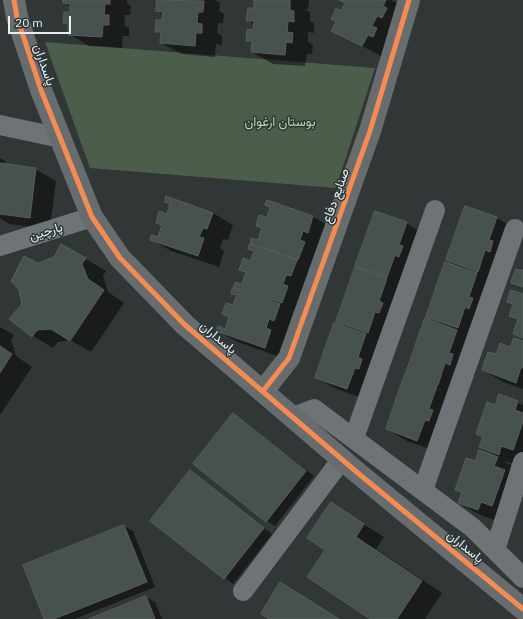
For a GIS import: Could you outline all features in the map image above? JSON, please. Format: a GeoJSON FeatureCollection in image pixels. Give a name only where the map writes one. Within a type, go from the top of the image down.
{"type":"FeatureCollection","features":[{"type":"Feature","properties":{"kind":"street","name":"پاسداران"},"geometry":{"type":"LineString","coordinates":[[14,0],[17,17],[41,90],[92,218],[120,258],[185,325],[342,459],[523,609]]}},
{"type":"Feature","properties":{"kind":"street","name":"صنایع دفاع"},"geometry":{"type":"LineString","coordinates":[[264,391],[289,358],[370,131],[409,0]]}},
{"type":"Feature","properties":{"kind":"street"},"geometry":{"type":"LineString","coordinates":[[0,125],[61,138]]}},
{"type":"Feature","properties":{"kind":"street"},"geometry":{"type":"LineString","coordinates":[[354,438],[435,210]]}},
{"type":"Feature","properties":{"kind":"street","name":"پارچین"},"geometry":{"type":"LineString","coordinates":[[0,246],[92,218]]}},
{"type":"Feature","properties":{"kind":"street"},"geometry":{"type":"LineString","coordinates":[[423,490],[515,229]]}},
{"type":"Feature","properties":{"kind":"street"},"geometry":{"type":"LineString","coordinates":[[293,417],[314,409],[473,528],[523,578]]}},
{"type":"Feature","properties":{"kind":"street"},"geometry":{"type":"LineString","coordinates":[[243,591],[342,459]]}},
{"type":"Feature","properties":{"kind":"street"},"geometry":{"type":"LineString","coordinates":[[496,550],[523,462]]}},
{"type":"Feature","properties":{"kind":"green space","name":"بوستان ارغوان"},"geometry":{"type":"Polygon","coordinates":[[[45,42],[375,68],[336,188],[90,168],[45,42]]]}},
{"type":"Feature","properties":{"kind":"building"},"geometry":{"type":"Polygon","coordinates":[[[63,0],[110,0],[110,4],[105,4],[104,15],[109,15],[109,25],[103,25],[102,37],[68,35],[68,24],[63,23],[64,12],[70,12],[70,4],[63,3],[63,0]]]}},
{"type":"Feature","properties":{"kind":"building"},"geometry":{"type":"Polygon","coordinates":[[[157,0],[204,1],[203,12],[198,12],[197,23],[202,24],[202,33],[196,33],[195,46],[160,43],[161,32],[155,32],[156,20],[162,20],[163,12],[156,11],[157,0]]]}},
{"type":"Feature","properties":{"kind":"building"},"geometry":{"type":"Polygon","coordinates":[[[254,0],[290,0],[290,10],[294,11],[294,22],[288,21],[287,32],[293,33],[292,43],[286,42],[285,55],[251,52],[252,41],[246,41],[247,29],[253,30],[254,21],[246,21],[248,8],[254,8],[254,0]]]}},
{"type":"Feature","properties":{"kind":"building"},"geometry":{"type":"Polygon","coordinates":[[[339,0],[386,0],[383,6],[387,8],[382,18],[377,16],[372,26],[377,28],[373,37],[368,35],[362,46],[331,31],[336,22],[331,19],[336,8],[341,11],[345,3],[339,0]]]}},
{"type":"Feature","properties":{"kind":"building"},"geometry":{"type":"Polygon","coordinates":[[[0,163],[36,168],[30,218],[0,214],[0,163]]]}},
{"type":"Feature","properties":{"kind":"building"},"geometry":{"type":"Polygon","coordinates":[[[166,196],[213,213],[207,229],[203,228],[199,237],[204,238],[198,256],[150,240],[151,235],[158,237],[162,225],[156,223],[159,211],[167,214],[170,204],[165,202],[166,196]]]}},
{"type":"Feature","properties":{"kind":"building"},"geometry":{"type":"Polygon","coordinates":[[[267,200],[313,216],[308,233],[303,231],[300,240],[305,242],[298,260],[250,243],[251,238],[258,240],[262,228],[256,226],[259,215],[267,217],[270,207],[265,205],[267,200]]]}},
{"type":"Feature","properties":{"kind":"building"},"geometry":{"type":"Polygon","coordinates":[[[465,206],[497,217],[489,240],[493,241],[490,252],[485,250],[478,272],[446,260],[465,206]]]}},
{"type":"Feature","properties":{"kind":"building"},"geometry":{"type":"Polygon","coordinates":[[[375,211],[407,222],[399,245],[403,246],[399,257],[395,255],[387,277],[355,266],[375,211]]]}},
{"type":"Feature","properties":{"kind":"building"},"geometry":{"type":"Polygon","coordinates":[[[61,244],[86,258],[82,264],[88,279],[104,290],[70,341],[51,329],[37,330],[32,337],[9,319],[22,304],[19,290],[11,281],[24,256],[38,263],[54,257],[61,244]]]}},
{"type":"Feature","properties":{"kind":"building"},"geometry":{"type":"Polygon","coordinates":[[[250,244],[297,260],[291,276],[286,275],[283,284],[288,286],[282,303],[233,287],[235,282],[242,284],[246,272],[239,270],[243,258],[250,261],[254,251],[248,249],[250,244]]]}},
{"type":"Feature","properties":{"kind":"building"},"geometry":{"type":"Polygon","coordinates":[[[445,262],[477,273],[469,297],[473,298],[469,309],[465,307],[458,328],[426,317],[445,262]]]}},
{"type":"Feature","properties":{"kind":"building"},"geometry":{"type":"Polygon","coordinates":[[[355,267],[387,278],[379,301],[383,303],[379,313],[375,312],[368,333],[336,322],[355,267]]]}},
{"type":"Feature","properties":{"kind":"building"},"geometry":{"type":"Polygon","coordinates":[[[516,269],[522,271],[523,269],[523,287],[511,283],[516,269]]]}},
{"type":"Feature","properties":{"kind":"building"},"geometry":{"type":"Polygon","coordinates":[[[233,288],[280,304],[274,321],[269,319],[266,328],[271,330],[265,348],[216,331],[218,326],[225,329],[229,317],[222,314],[226,303],[233,305],[237,295],[231,294],[233,288]]]}},
{"type":"Feature","properties":{"kind":"building"},"geometry":{"type":"Polygon","coordinates":[[[511,290],[523,294],[523,338],[513,334],[518,319],[509,316],[513,304],[507,302],[511,290]]]}},
{"type":"Feature","properties":{"kind":"building"},"geometry":{"type":"Polygon","coordinates":[[[425,318],[457,330],[449,353],[453,354],[450,365],[445,363],[438,385],[406,373],[425,318]]]}},
{"type":"Feature","properties":{"kind":"building"},"geometry":{"type":"Polygon","coordinates":[[[334,323],[366,334],[358,357],[362,359],[359,369],[355,368],[347,389],[315,378],[334,323]]]}},
{"type":"Feature","properties":{"kind":"building"},"geometry":{"type":"Polygon","coordinates":[[[514,338],[523,341],[523,368],[521,367],[516,383],[482,370],[488,352],[496,354],[500,343],[510,347],[514,338]]]}},
{"type":"Feature","properties":{"kind":"building"},"geometry":{"type":"Polygon","coordinates":[[[0,346],[12,354],[0,373],[0,346]]]}},
{"type":"Feature","properties":{"kind":"building"},"geometry":{"type":"Polygon","coordinates":[[[405,374],[437,386],[429,409],[433,410],[429,421],[425,420],[417,441],[386,429],[405,374]]]}},
{"type":"Feature","properties":{"kind":"building"},"geometry":{"type":"Polygon","coordinates":[[[499,394],[518,401],[515,410],[523,413],[523,422],[513,450],[501,446],[499,455],[479,447],[483,437],[476,434],[487,402],[495,405],[499,394]]]}},
{"type":"Feature","properties":{"kind":"building"},"geometry":{"type":"Polygon","coordinates":[[[233,413],[306,471],[266,522],[193,464],[233,413]]]}},
{"type":"Feature","properties":{"kind":"building"},"geometry":{"type":"Polygon","coordinates":[[[479,450],[498,457],[494,466],[505,470],[492,506],[481,502],[478,510],[458,503],[462,492],[455,490],[466,458],[475,461],[479,450]]]}},
{"type":"Feature","properties":{"kind":"building"},"geometry":{"type":"Polygon","coordinates":[[[190,470],[264,528],[224,579],[150,521],[190,470]]]}},
{"type":"Feature","properties":{"kind":"building"},"geometry":{"type":"Polygon","coordinates":[[[331,502],[364,524],[356,537],[422,581],[397,619],[370,619],[307,577],[325,550],[307,538],[331,502]]]}},
{"type":"Feature","properties":{"kind":"building"},"geometry":{"type":"Polygon","coordinates":[[[124,525],[147,582],[54,619],[44,619],[23,565],[124,525]]]}},
{"type":"Feature","properties":{"kind":"building"},"geometry":{"type":"Polygon","coordinates":[[[280,582],[339,619],[269,619],[261,614],[280,582]]]}},
{"type":"Feature","properties":{"kind":"building"},"geometry":{"type":"Polygon","coordinates":[[[146,596],[155,619],[89,619],[146,596]]]}},
{"type":"Feature","properties":{"kind":"cycle path"},"geometry":{"type":"LineString","coordinates":[[14,0],[17,17],[41,90],[92,217],[120,258],[185,325],[359,474],[523,609]]}},
{"type":"Feature","properties":{"kind":"cycle path"},"geometry":{"type":"LineString","coordinates":[[263,391],[289,358],[370,131],[409,0]]}}]}
